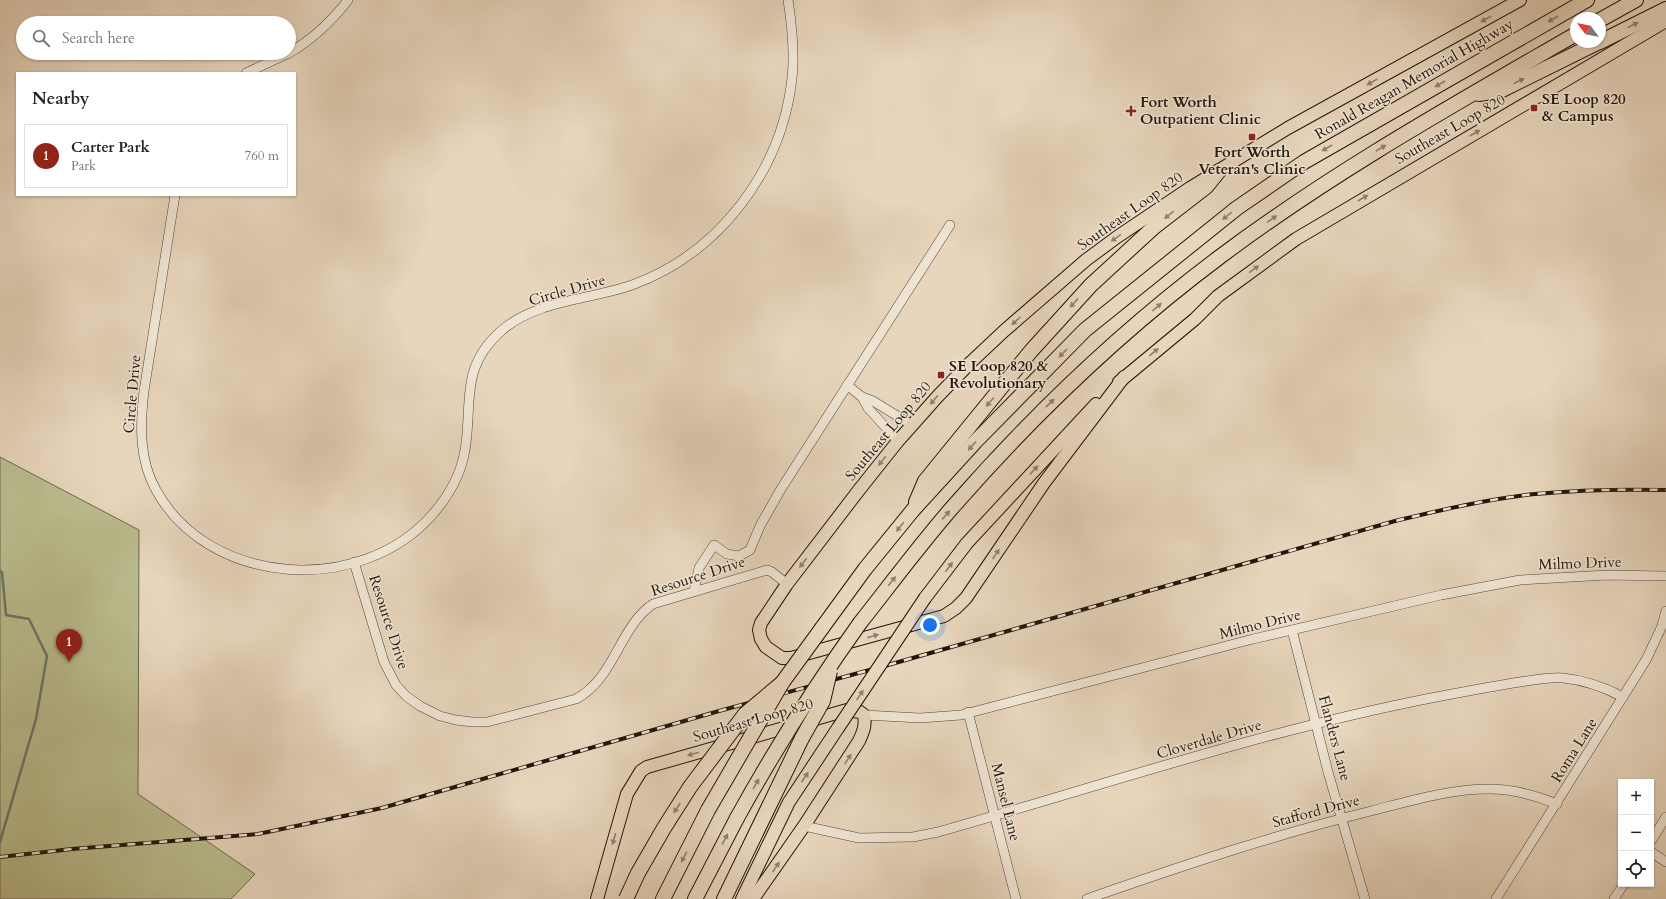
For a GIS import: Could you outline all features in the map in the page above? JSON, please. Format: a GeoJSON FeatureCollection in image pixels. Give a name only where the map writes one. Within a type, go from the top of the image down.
{"type":"FeatureCollection","features":[{"type":"Feature","properties":{"kind":"highway","name":"Ronald Reagan Memorial Highway"},"geometry":{"type":"LineString","coordinates":[[663,899],[708,810],[782,683],[865,568],[913,510],[976,441],[1085,330],[1237,208],[1304,162],[1587,0]]}},
{"type":"Feature","properties":{"kind":"highway"},"geometry":{"type":"LineString","coordinates":[[1606,17],[1636,0]]}},
{"type":"Feature","properties":{"kind":"highway"},"geometry":{"type":"LineString","coordinates":[[1606,39],[1666,10]]}},
{"type":"Feature","properties":{"kind":"highway"},"geometry":{"type":"LineString","coordinates":[[695,899],[736,818],[786,732],[860,623],[950,510],[1003,451],[1064,390],[1116,342],[1200,272],[1282,212],[1339,174],[1570,37]]}},
{"type":"Feature","properties":{"kind":"highway"},"geometry":{"type":"LineString","coordinates":[[1469,96],[1502,90],[1588,48]]}},
{"type":"Feature","properties":{"kind":"highway"},"geometry":{"type":"LineString","coordinates":[[913,510],[925,481],[1061,317],[1091,285],[1123,255],[1153,228],[1206,187],[1219,171]]}},
{"type":"Feature","properties":{"kind":"highway"},"geometry":{"type":"LineString","coordinates":[[724,899],[802,738],[823,701],[833,661]]}},
{"type":"Feature","properties":{"kind":"highway"},"geometry":{"type":"LineString","coordinates":[[626,899],[638,873],[690,787],[745,714],[782,683]]}},
{"type":"Feature","properties":{"kind":"main road","name":"Southeast Loop 820"},"geometry":{"type":"LineString","coordinates":[[1124,377],[1044,483],[966,598],[956,608],[944,616],[801,656],[782,658],[766,647],[760,639],[759,630],[761,623],[787,584],[898,441],[971,362],[1086,260],[1130,228],[1190,188],[1288,128],[1520,0]]}},
{"type":"Feature","properties":{"kind":"main road","name":"Southeast Loop 820"},"geometry":{"type":"LineString","coordinates":[[742,899],[788,802],[925,598],[967,543],[1082,417],[1124,377],[1195,319],[1218,296],[1296,239],[1666,21]]}},
{"type":"Feature","properties":{"kind":"main road","name":"Southeast Loop 820"},"geometry":{"type":"LineString","coordinates":[[597,899],[627,794],[641,771],[647,767],[847,710],[860,712],[864,715]]}},
{"type":"Feature","properties":{"kind":"main road"},"geometry":{"type":"LineString","coordinates":[[753,899],[804,826],[859,741],[865,730],[864,715]]}},
{"type":"Feature","properties":{"kind":"street"},"geometry":{"type":"LineString","coordinates":[[296,48],[312,38],[326,25],[348,0]]}},
{"type":"Feature","properties":{"kind":"street","name":"Circle Drive"},"geometry":{"type":"LineString","coordinates":[[175,196],[141,414],[141,432],[144,456],[148,473],[155,489],[177,520],[192,534],[208,545],[227,555],[268,567],[298,570],[322,568],[354,562],[396,544],[417,530],[433,514],[445,497],[455,480],[465,450],[469,388],[472,374],[486,347],[499,332],[519,318],[538,310],[614,291],[635,284],[663,271],[691,253],[717,231],[747,198],[770,159],[778,139],[790,98],[794,49],[788,0]]}},
{"type":"Feature","properties":{"kind":"street"},"geometry":{"type":"LineString","coordinates":[[248,72],[274,60]]}},
{"type":"Feature","properties":{"kind":"street"},"geometry":{"type":"LineString","coordinates":[[694,591],[699,568],[714,545],[726,554],[739,556],[750,550],[760,526],[781,489],[950,225]]}},
{"type":"Feature","properties":{"kind":"street"},"geometry":{"type":"LineString","coordinates":[[847,385],[862,397],[873,401],[912,425]]}},
{"type":"Feature","properties":{"kind":"street"},"geometry":{"type":"LineString","coordinates":[[862,397],[868,408],[898,441]]}},
{"type":"Feature","properties":{"kind":"street","name":"Resource Drive"},"geometry":{"type":"LineString","coordinates":[[354,562],[384,662],[396,685],[406,696],[433,713],[456,720],[472,722],[487,722],[576,699],[587,693],[601,678],[644,610],[652,604],[767,570],[772,572],[787,584]]}},
{"type":"Feature","properties":{"kind":"street","name":"Milmo Drive"},"geometry":{"type":"LineString","coordinates":[[864,715],[920,718],[948,717],[1292,630],[1441,595],[1520,580],[1607,575],[1666,576]]}},
{"type":"Feature","properties":{"kind":"street","name":"Roma Lane"},"geometry":{"type":"LineString","coordinates":[[1496,899],[1646,660],[1662,626],[1666,611]]}},
{"type":"Feature","properties":{"kind":"street","name":"Flanders Lane"},"geometry":{"type":"LineString","coordinates":[[1292,630],[1316,724],[1365,899]]}},
{"type":"Feature","properties":{"kind":"street","name":"Cloverdale Drive"},"geometry":{"type":"LineString","coordinates":[[804,826],[859,838],[914,837],[995,816],[1266,736],[1378,708],[1491,686],[1540,679],[1562,678],[1585,682],[1609,689],[1623,697]]}},
{"type":"Feature","properties":{"kind":"street","name":"Mansel Lane"},"geometry":{"type":"LineString","coordinates":[[968,712],[1016,899]]}},
{"type":"Feature","properties":{"kind":"street","name":"Stafford Drive"},"geometry":{"type":"LineString","coordinates":[[1087,899],[1168,870],[1291,831],[1427,797],[1463,790],[1491,789],[1515,791],[1537,796],[1557,804]]}},
{"type":"Feature","properties":{"kind":"street"},"geometry":{"type":"LineString","coordinates":[[1654,836],[1666,817]]}},
{"type":"Feature","properties":{"kind":"street"},"geometry":{"type":"LineString","coordinates":[[1654,854],[1666,862]]}},
{"type":"Feature","properties":{"kind":"street"},"geometry":{"type":"LineString","coordinates":[[1614,899],[1622,887]]}},
{"type":"Feature","properties":{"kind":"green space"},"geometry":{"type":"Polygon","coordinates":[[[0,457],[139,530],[138,794],[255,874],[231,899],[0,899],[0,457]]]}},
{"type":"Feature","properties":{"kind":"waterway"},"geometry":{"type":"LineString","coordinates":[[0,571],[2,572],[6,615],[29,619],[47,656],[36,719],[0,842]]}},
{"type":"Feature","properties":{"kind":"railway"},"geometry":{"type":"LineString","coordinates":[[0,857],[72,849],[258,834],[382,808],[719,711],[888,665],[1395,521],[1447,509],[1517,496],[1600,490],[1666,490]]}},
{"type":"Feature","properties":{"kind":"place","name":"SE Loop 820 & Campus"},"geometry":{"type":"Point","coordinates":[1534,108]}},
{"type":"Feature","properties":{"kind":"place","name":"Fort Worth Outpatient Clinic"},"geometry":{"type":"Point","coordinates":[1131,111]}},
{"type":"Feature","properties":{"kind":"place","name":"Fort Worth Veteran's Clinic"},"geometry":{"type":"Point","coordinates":[1252,137]}},
{"type":"Feature","properties":{"kind":"place","name":"SE Loop 820 & Revolutionary"},"geometry":{"type":"Point","coordinates":[941,375]}},
{"type":"Feature","properties":{"kind":"place","name":"Carter Park"},"geometry":{"type":"Point","coordinates":[69,662]}}]}
